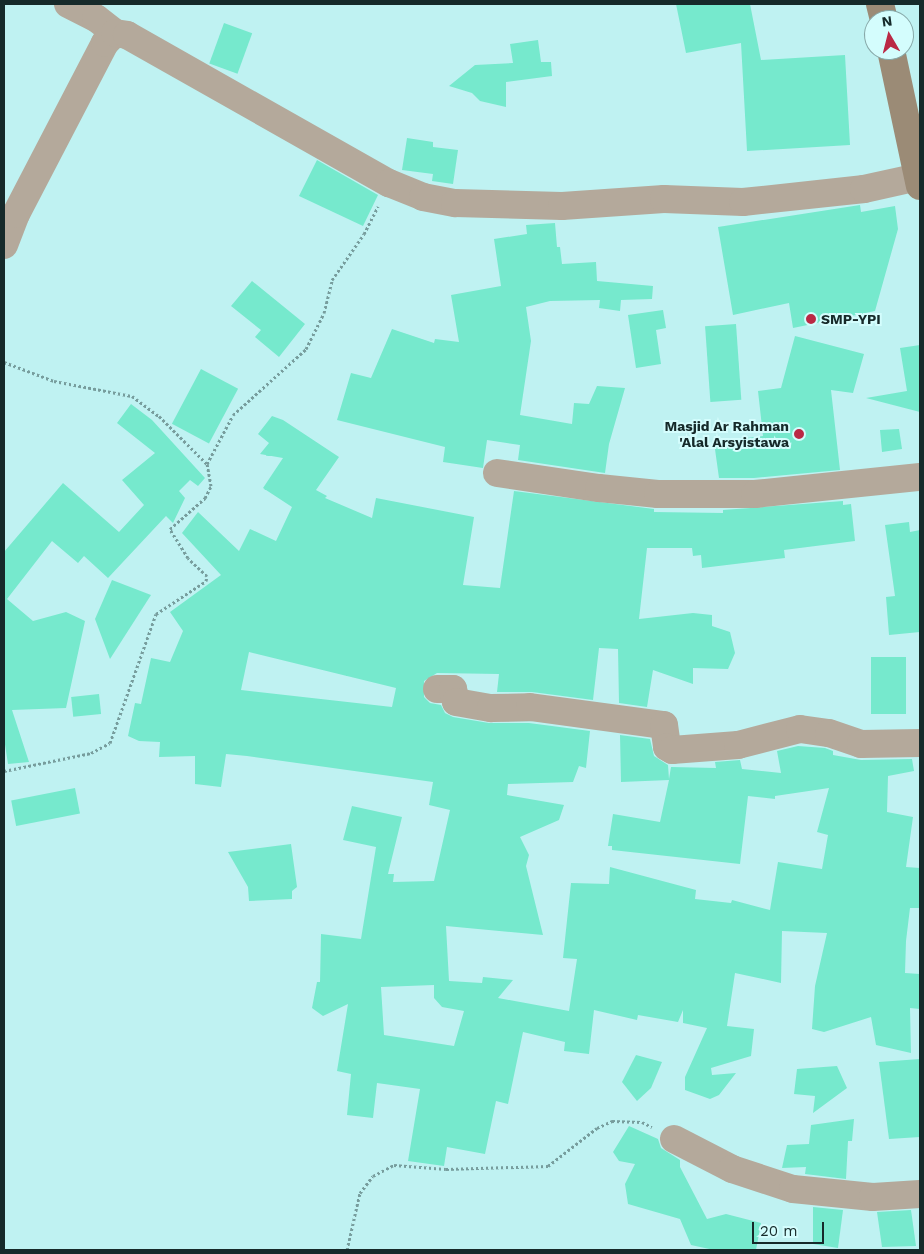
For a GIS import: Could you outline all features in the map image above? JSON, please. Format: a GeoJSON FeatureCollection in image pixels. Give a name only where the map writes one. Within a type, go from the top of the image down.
{"type":"FeatureCollection","features":[{"type":"Feature","properties":{"kind":"main road"},"geometry":{"type":"LineString","coordinates":[[892,60],[919,182]]}},
{"type":"Feature","properties":{"kind":"street"},"geometry":{"type":"LineString","coordinates":[[68,4],[96,18],[115,33],[126,35],[389,183],[423,197],[455,203],[580,206],[664,199],[743,202],[919,182]]}},
{"type":"Feature","properties":{"kind":"street"},"geometry":{"type":"LineString","coordinates":[[4,245],[16,214],[104,42],[115,33]]}},
{"type":"Feature","properties":{"kind":"street"},"geometry":{"type":"LineString","coordinates":[[497,472],[599,488],[658,494],[755,494],[920,477]]}},
{"type":"Feature","properties":{"kind":"street"},"geometry":{"type":"LineString","coordinates":[[437,689],[453,689],[456,702],[491,708],[530,707],[664,725],[667,747],[672,750],[738,745],[800,729],[829,733],[861,744],[920,743]]}},
{"type":"Feature","properties":{"kind":"street"},"geometry":{"type":"LineString","coordinates":[[674,1139],[732,1169],[793,1189],[873,1197],[920,1194]]}},
{"type":"Feature","properties":{"kind":"path"},"geometry":{"type":"LineString","coordinates":[[4,771],[91,753],[110,743],[156,614],[206,581],[206,576],[188,558],[170,529],[205,498],[210,486],[207,464],[233,415],[306,349],[324,313],[332,280],[364,234],[389,183]]}},
{"type":"Feature","properties":{"kind":"path"},"geometry":{"type":"LineString","coordinates":[[4,362],[54,381],[132,396],[158,416],[207,464]]}},
{"type":"Feature","properties":{"kind":"path"},"geometry":{"type":"LineString","coordinates":[[347,1250],[360,1193],[372,1176],[394,1165],[446,1170],[548,1166],[597,1128],[612,1121],[642,1122],[674,1139]]}},
{"type":"Feature","properties":{"kind":"building"},"geometry":{"type":"Polygon","coordinates":[[[676,4],[750,4],[761,60],[845,55],[850,145],[747,151],[741,43],[686,53],[676,4]]]}},
{"type":"Feature","properties":{"kind":"building"},"geometry":{"type":"Polygon","coordinates":[[[224,23],[252,33],[237,74],[209,63],[224,23]]]}},
{"type":"Feature","properties":{"kind":"building"},"geometry":{"type":"Polygon","coordinates":[[[538,40],[541,62],[551,62],[552,76],[506,82],[506,107],[480,101],[472,93],[449,86],[475,65],[513,63],[510,44],[538,40]]]}},
{"type":"Feature","properties":{"kind":"building"},"geometry":{"type":"Polygon","coordinates":[[[407,138],[433,142],[433,147],[458,150],[453,184],[432,181],[433,174],[402,170],[407,138]]]}},
{"type":"Feature","properties":{"kind":"building"},"geometry":{"type":"Polygon","coordinates":[[[317,160],[378,195],[363,226],[299,196],[317,160]]]}},
{"type":"Feature","properties":{"kind":"building"},"geometry":{"type":"Polygon","coordinates":[[[860,205],[861,212],[895,206],[898,229],[875,311],[793,328],[789,303],[733,315],[718,227],[860,205]]]}},
{"type":"Feature","properties":{"kind":"building"},"geometry":{"type":"Polygon","coordinates":[[[555,223],[557,247],[560,247],[562,264],[596,262],[597,281],[653,286],[652,299],[621,300],[620,311],[599,308],[600,300],[550,301],[526,307],[531,341],[520,415],[572,424],[574,403],[589,404],[597,386],[625,388],[609,444],[605,473],[518,460],[520,445],[487,440],[483,468],[443,462],[445,447],[337,420],[351,373],[371,378],[392,329],[434,343],[435,339],[459,342],[451,295],[501,286],[494,239],[527,234],[526,225],[555,223]]]}},
{"type":"Feature","properties":{"kind":"building"},"geometry":{"type":"Polygon","coordinates":[[[252,281],[305,324],[279,357],[255,337],[261,330],[231,306],[252,281]]]}},
{"type":"Feature","properties":{"kind":"building"},"geometry":{"type":"Polygon","coordinates":[[[663,310],[666,328],[656,330],[661,364],[636,368],[628,315],[663,310]]]}},
{"type":"Feature","properties":{"kind":"building"},"geometry":{"type":"Polygon","coordinates":[[[736,324],[741,400],[710,402],[705,326],[736,324]]]}},
{"type":"Feature","properties":{"kind":"building","name":"Masjid Ar Rahman 'Alal Arsyistawa"},"geometry":{"type":"Polygon","coordinates":[[[795,336],[864,354],[853,393],[831,390],[840,470],[754,478],[719,478],[714,442],[763,436],[758,391],[781,388],[795,336]]]}},
{"type":"Feature","properties":{"kind":"building"},"geometry":{"type":"Polygon","coordinates":[[[920,345],[920,412],[866,398],[907,391],[900,348],[920,345]]]}},
{"type":"Feature","properties":{"kind":"building"},"geometry":{"type":"Polygon","coordinates":[[[201,369],[238,389],[209,443],[172,424],[201,369]]]}},
{"type":"Feature","properties":{"kind":"building"},"geometry":{"type":"Polygon","coordinates":[[[131,404],[152,420],[205,478],[198,486],[190,480],[179,491],[185,498],[173,523],[166,516],[108,578],[84,556],[78,563],[52,541],[7,599],[33,621],[66,612],[85,621],[66,708],[12,710],[29,762],[8,764],[4,738],[4,552],[63,483],[119,532],[144,505],[122,480],[155,453],[117,423],[131,404]]]}},
{"type":"Feature","properties":{"kind":"building"},"geometry":{"type":"Polygon","coordinates":[[[272,416],[283,420],[339,457],[316,490],[327,496],[325,498],[372,518],[376,498],[474,517],[463,585],[500,588],[514,491],[654,509],[654,512],[723,513],[723,510],[843,501],[843,505],[851,504],[855,541],[784,550],[785,558],[702,568],[701,555],[693,556],[692,548],[647,548],[639,619],[693,613],[712,615],[712,626],[730,632],[735,653],[728,669],[693,668],[693,684],[653,670],[647,707],[619,703],[618,649],[599,648],[593,700],[532,692],[497,692],[499,674],[437,673],[424,681],[424,697],[430,703],[441,705],[445,713],[453,717],[489,723],[529,723],[590,731],[586,768],[579,766],[573,782],[508,784],[507,795],[564,805],[559,820],[520,837],[529,855],[526,866],[543,935],[446,926],[449,981],[482,983],[483,977],[513,980],[498,998],[569,1011],[577,959],[563,958],[571,883],[609,884],[610,867],[696,890],[695,899],[731,903],[732,900],[770,910],[778,862],[822,869],[828,835],[817,832],[829,788],[775,796],[775,799],[748,796],[740,864],[612,850],[612,846],[608,846],[613,814],[660,822],[669,780],[621,782],[620,735],[650,739],[654,756],[668,765],[669,779],[671,767],[716,768],[715,762],[740,760],[742,769],[781,773],[777,751],[798,746],[825,748],[833,751],[833,755],[861,760],[912,759],[914,771],[888,776],[887,812],[913,817],[906,867],[920,868],[920,908],[910,908],[906,941],[905,973],[920,974],[920,1009],[910,1008],[911,1053],[876,1045],[871,1017],[824,1032],[812,1029],[815,986],[827,933],[782,931],[781,983],[735,973],[727,1026],[754,1029],[751,1056],[711,1068],[712,1075],[736,1073],[719,1095],[710,1099],[685,1090],[685,1077],[707,1028],[683,1023],[683,1010],[678,1022],[638,1015],[637,1020],[594,1010],[589,1054],[564,1051],[565,1042],[523,1032],[508,1104],[496,1101],[485,1154],[447,1147],[444,1166],[408,1161],[420,1089],[377,1083],[373,1118],[347,1115],[351,1074],[337,1071],[348,1004],[323,1016],[312,1008],[317,982],[320,982],[321,934],[361,939],[376,847],[343,840],[352,806],[402,817],[388,874],[394,874],[393,882],[434,881],[450,810],[429,805],[433,782],[247,756],[226,754],[221,787],[195,784],[195,756],[159,757],[160,742],[139,741],[128,736],[135,703],[141,704],[151,658],[170,662],[183,631],[170,612],[221,575],[182,533],[198,512],[239,551],[250,529],[276,541],[292,507],[263,488],[283,458],[260,454],[269,443],[258,434],[272,416]],[[249,652],[241,690],[392,707],[396,688],[249,652]],[[434,985],[381,987],[384,1035],[454,1046],[464,1011],[442,1007],[434,998],[434,985]]]}},
{"type":"Feature","properties":{"kind":"building"},"geometry":{"type":"Polygon","coordinates":[[[899,429],[902,449],[882,452],[880,430],[899,429]]]}},
{"type":"Feature","properties":{"kind":"building"},"geometry":{"type":"Polygon","coordinates":[[[909,522],[910,532],[920,530],[920,632],[889,635],[886,597],[895,596],[885,525],[909,522]]]}},
{"type":"Feature","properties":{"kind":"building"},"geometry":{"type":"Polygon","coordinates":[[[112,580],[151,595],[110,659],[95,619],[112,580]]]}},
{"type":"Feature","properties":{"kind":"building"},"geometry":{"type":"Polygon","coordinates":[[[871,657],[906,657],[906,714],[871,714],[871,657]]]}},
{"type":"Feature","properties":{"kind":"building"},"geometry":{"type":"Polygon","coordinates":[[[99,694],[101,714],[73,717],[71,697],[99,694]]]}},
{"type":"Feature","properties":{"kind":"building"},"geometry":{"type":"Polygon","coordinates":[[[75,788],[80,814],[16,826],[11,800],[75,788]]]}},
{"type":"Feature","properties":{"kind":"building"},"geometry":{"type":"Polygon","coordinates":[[[291,844],[297,887],[292,891],[292,899],[249,901],[248,887],[228,852],[291,844]]]}},
{"type":"Feature","properties":{"kind":"building"},"geometry":{"type":"Polygon","coordinates":[[[636,1055],[662,1062],[651,1088],[637,1101],[622,1082],[636,1055]]]}},
{"type":"Feature","properties":{"kind":"building"},"geometry":{"type":"Polygon","coordinates":[[[920,1059],[920,1137],[889,1139],[879,1062],[920,1059]]]}},
{"type":"Feature","properties":{"kind":"building"},"geometry":{"type":"Polygon","coordinates":[[[837,1066],[847,1088],[813,1113],[815,1096],[794,1094],[797,1069],[837,1066]]]}},
{"type":"Feature","properties":{"kind":"building"},"geometry":{"type":"Polygon","coordinates":[[[854,1119],[852,1141],[848,1141],[846,1179],[805,1174],[806,1167],[782,1168],[787,1145],[809,1144],[811,1125],[854,1119]]]}},
{"type":"Feature","properties":{"kind":"building"},"geometry":{"type":"Polygon","coordinates":[[[629,1126],[658,1139],[661,1148],[680,1160],[680,1167],[707,1219],[726,1214],[761,1223],[756,1250],[714,1250],[691,1245],[680,1219],[628,1204],[625,1184],[635,1164],[619,1161],[613,1152],[629,1126]]]}},
{"type":"Feature","properties":{"kind":"building"},"geometry":{"type":"Polygon","coordinates":[[[813,1207],[843,1210],[838,1248],[813,1244],[813,1207]]]}},
{"type":"Feature","properties":{"kind":"building"},"geometry":{"type":"Polygon","coordinates":[[[911,1210],[916,1246],[882,1247],[877,1212],[911,1210]]]}},
{"type":"Feature","properties":{"kind":"place","name":"SMP-YPI"},"geometry":{"type":"Point","coordinates":[811,319]}},
{"type":"Feature","properties":{"kind":"place","name":"Masjid Ar Rahman 'Alal Arsyistawa"},"geometry":{"type":"Point","coordinates":[799,434]}}]}
